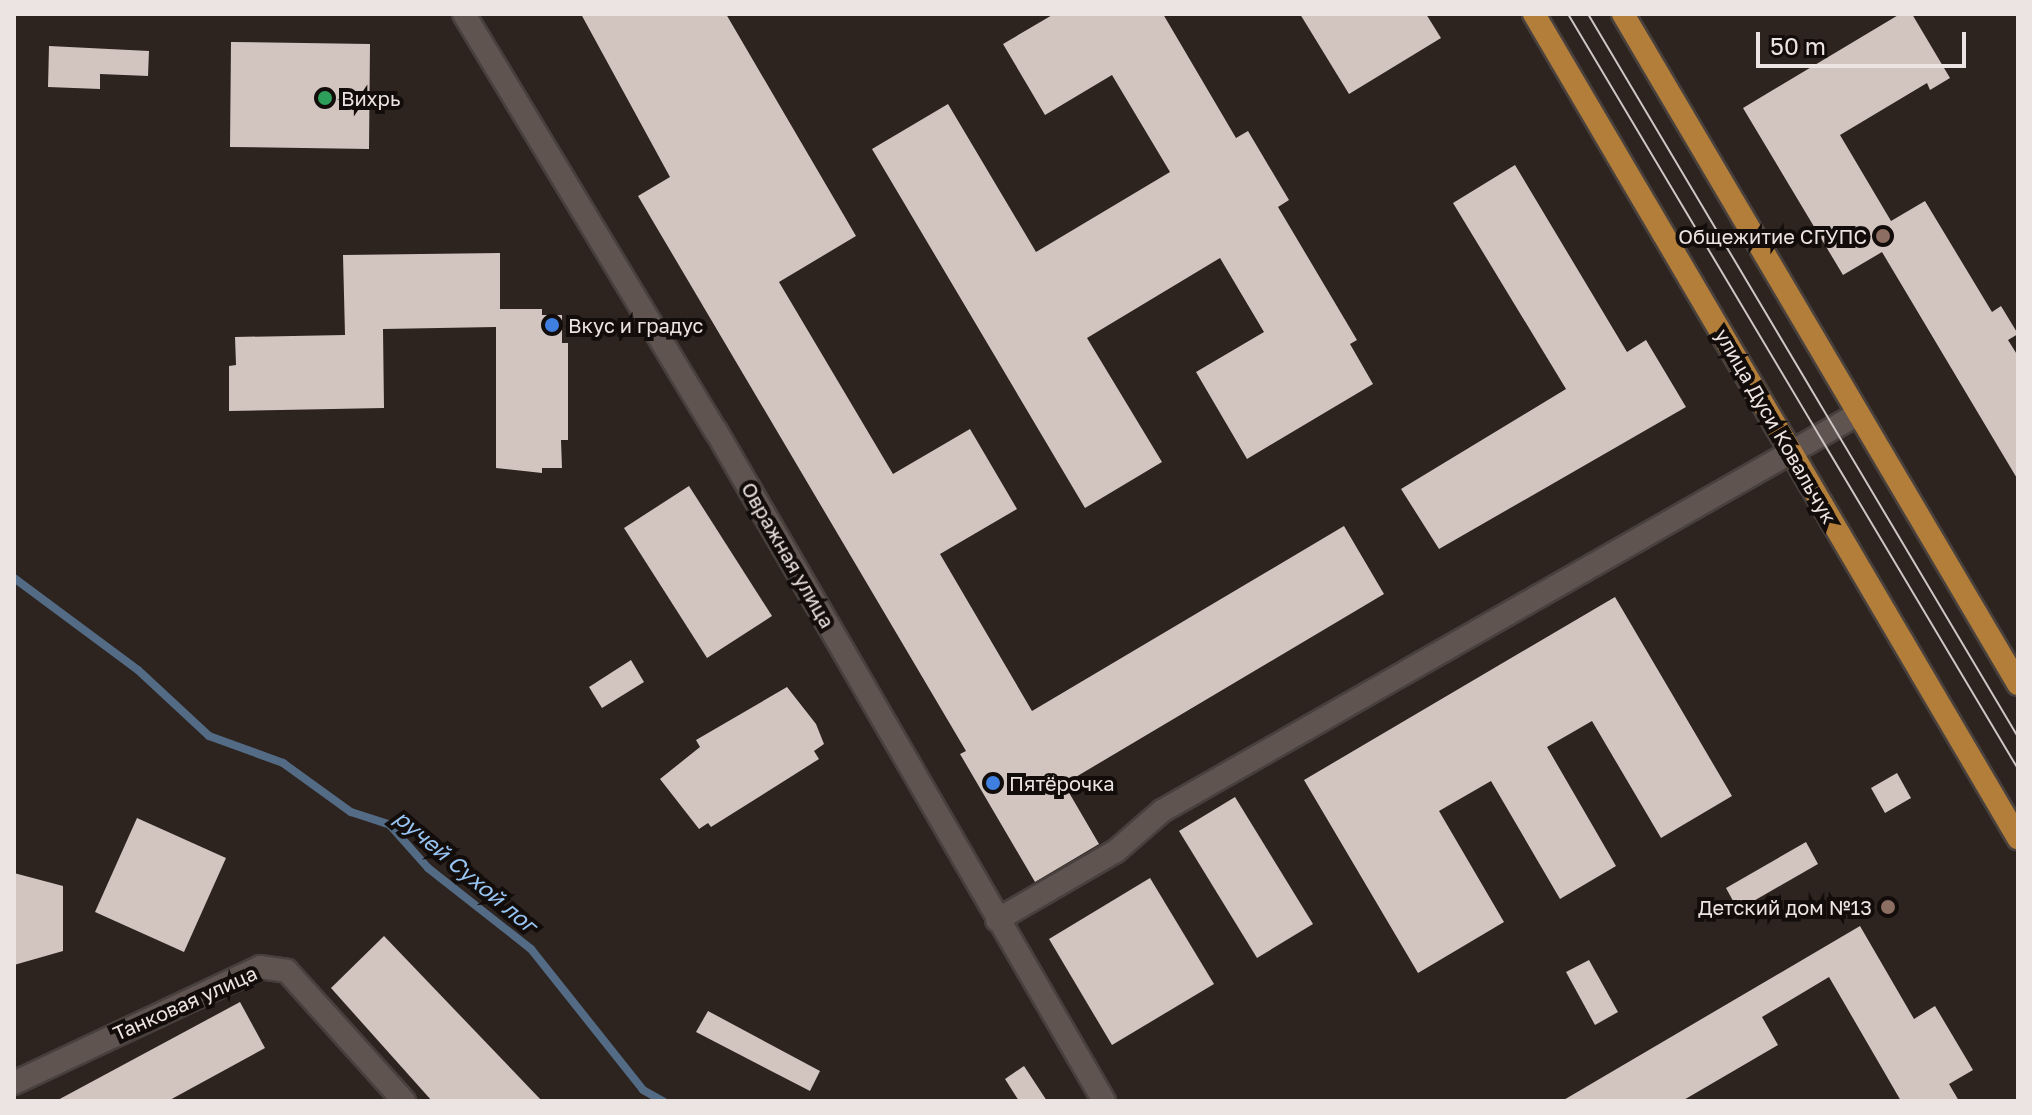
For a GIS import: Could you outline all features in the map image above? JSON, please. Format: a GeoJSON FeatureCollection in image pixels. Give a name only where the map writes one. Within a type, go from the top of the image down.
{"type":"FeatureCollection","features":[{"type":"Feature","properties":{"kind":"main road","name":"улица Дуси Ковальчук"},"geometry":{"type":"LineString","coordinates":[[1534,14],[2018,838]]}},
{"type":"Feature","properties":{"kind":"main road"},"geometry":{"type":"LineString","coordinates":[[1623,14],[2018,684]]}},
{"type":"Feature","properties":{"kind":"street","name":"Овражная улица"},"geometry":{"type":"LineString","coordinates":[[464,14],[716,431],[1104,1101]]}},
{"type":"Feature","properties":{"kind":"street"},"geometry":{"type":"LineString","coordinates":[[997,920],[1116,851],[1162,811],[1858,414]]}},
{"type":"Feature","properties":{"kind":"street","name":"Танковая улица"},"geometry":{"type":"LineString","coordinates":[[14,1083],[260,967],[287,971],[404,1101]]}},
{"type":"Feature","properties":{"kind":"building"},"geometry":{"type":"Polygon","coordinates":[[[581,14],[726,14],[856,236],[779,282],[893,474],[970,429],[1017,509],[940,554],[1032,711],[1344,526],[1384,594],[1064,784],[1099,844],[1035,882],[960,754],[966,751],[638,196],[670,177],[581,14]]]}},
{"type":"Feature","properties":{"kind":"building"},"geometry":{"type":"Polygon","coordinates":[[[1054,14],[1163,14],[1236,138],[1248,131],[1289,200],[1278,207],[1357,340],[1350,344],[1373,384],[1247,459],[1196,372],[1264,332],[1220,258],[1087,338],[1162,462],[1085,508],[872,149],[948,104],[1036,252],[1170,172],[1112,75],[1045,115],[1003,44],[1054,14]]]}},
{"type":"Feature","properties":{"kind":"building"},"geometry":{"type":"Polygon","coordinates":[[[1300,14],[1426,14],[1441,38],[1349,94],[1300,14]]]}},
{"type":"Feature","properties":{"kind":"building","name":"Общежитие СГУПС"},"geometry":{"type":"Polygon","coordinates":[[[1900,14],[1912,14],[1950,78],[1930,90],[1927,83],[1840,135],[1891,221],[1925,201],[1992,312],[2001,306],[2018,334],[2008,340],[2018,356],[2018,480],[1882,252],[1843,275],[1743,108],[1900,14]]]}},
{"type":"Feature","properties":{"kind":"building"},"geometry":{"type":"Polygon","coordinates":[[[231,42],[370,44],[369,149],[230,147],[231,42]]]}},
{"type":"Feature","properties":{"kind":"building"},"geometry":{"type":"Polygon","coordinates":[[[49,46],[149,51],[148,76],[100,74],[100,89],[48,87],[49,46]]]}},
{"type":"Feature","properties":{"kind":"building"},"geometry":{"type":"Polygon","coordinates":[[[1515,165],[1627,352],[1646,340],[1686,407],[1439,549],[1401,489],[1566,389],[1453,203],[1515,165]]]}},
{"type":"Feature","properties":{"kind":"building"},"geometry":{"type":"Polygon","coordinates":[[[500,253],[500,309],[542,309],[542,315],[562,315],[562,343],[568,343],[568,440],[561,440],[562,468],[542,468],[542,473],[496,468],[496,327],[383,329],[384,408],[229,411],[229,366],[236,365],[235,337],[345,335],[343,255],[500,253]]]}},
{"type":"Feature","properties":{"kind":"building"},"geometry":{"type":"Polygon","coordinates":[[[689,486],[772,616],[707,658],[624,528],[689,486]]]}},
{"type":"Feature","properties":{"kind":"building"},"geometry":{"type":"Polygon","coordinates":[[[1615,597],[1732,796],[1661,838],[1592,721],[1547,747],[1616,866],[1560,899],[1491,781],[1439,811],[1504,922],[1418,973],[1304,780],[1615,597]]]}},
{"type":"Feature","properties":{"kind":"building"},"geometry":{"type":"Polygon","coordinates":[[[631,660],[644,682],[602,708],[589,687],[631,660]]]}},
{"type":"Feature","properties":{"kind":"building"},"geometry":{"type":"Polygon","coordinates":[[[787,687],[816,724],[824,744],[814,751],[819,759],[711,827],[708,823],[699,829],[660,779],[700,747],[696,740],[787,687]]]}},
{"type":"Feature","properties":{"kind":"building"},"geometry":{"type":"Polygon","coordinates":[[[1897,773],[1911,798],[1885,813],[1871,788],[1897,773]]]}},
{"type":"Feature","properties":{"kind":"building"},"geometry":{"type":"Polygon","coordinates":[[[1235,797],[1313,924],[1257,958],[1179,831],[1235,797]]]}},
{"type":"Feature","properties":{"kind":"building"},"geometry":{"type":"Polygon","coordinates":[[[137,818],[226,858],[184,952],[95,912],[137,818]]]}},
{"type":"Feature","properties":{"kind":"building"},"geometry":{"type":"Polygon","coordinates":[[[1806,842],[1818,864],[1738,910],[1726,888],[1806,842]]]}},
{"type":"Feature","properties":{"kind":"building"},"geometry":{"type":"Polygon","coordinates":[[[14,873],[63,886],[63,951],[14,965],[14,873]]]}},
{"type":"Feature","properties":{"kind":"building"},"geometry":{"type":"Polygon","coordinates":[[[1150,878],[1214,984],[1112,1045],[1049,939],[1150,878]]]}},
{"type":"Feature","properties":{"kind":"building"},"geometry":{"type":"Polygon","coordinates":[[[1860,926],[1914,1019],[1935,1006],[1973,1070],[1949,1084],[1959,1101],[1901,1101],[1829,977],[1762,1017],[1778,1045],[1682,1101],[1562,1101],[1860,926]]]}},
{"type":"Feature","properties":{"kind":"building"},"geometry":{"type":"Polygon","coordinates":[[[384,936],[542,1101],[432,1101],[331,988],[384,936]]]}},
{"type":"Feature","properties":{"kind":"building"},"geometry":{"type":"Polygon","coordinates":[[[1589,960],[1618,1012],[1595,1025],[1566,972],[1589,960]]]}},
{"type":"Feature","properties":{"kind":"building"},"geometry":{"type":"Polygon","coordinates":[[[240,1002],[265,1048],[168,1101],[56,1101],[240,1002]]]}},
{"type":"Feature","properties":{"kind":"building"},"geometry":{"type":"Polygon","coordinates":[[[708,1011],[820,1071],[810,1091],[696,1032],[708,1011]]]}},
{"type":"Feature","properties":{"kind":"building"},"geometry":{"type":"Polygon","coordinates":[[[1024,1066],[1047,1101],[1019,1101],[1005,1079],[1024,1066]]]}},
{"type":"Feature","properties":{"kind":"waterway","name":"ручей Сухой лог"},"geometry":{"type":"LineString","coordinates":[[14,578],[138,670],[209,736],[283,763],[351,812],[389,824],[428,868],[531,949],[643,1090],[663,1101]]}},
{"type":"Feature","properties":{"kind":"tram line"},"geometry":{"type":"LineString","coordinates":[[1568,14],[2018,769]]}},
{"type":"Feature","properties":{"kind":"tram line"},"geometry":{"type":"LineString","coordinates":[[1588,14],[2018,737]]}},
{"type":"Feature","properties":{"kind":"place","name":"Вихрь"},"geometry":{"type":"Point","coordinates":[325,98]}},
{"type":"Feature","properties":{"kind":"place","name":"Общежитие СГУПС"},"geometry":{"type":"Point","coordinates":[1883,236]}},
{"type":"Feature","properties":{"kind":"place","name":"Вкус и градус"},"geometry":{"type":"Point","coordinates":[552,325]}},
{"type":"Feature","properties":{"kind":"place","name":"Пятёрочка"},"geometry":{"type":"Point","coordinates":[993,783]}},
{"type":"Feature","properties":{"kind":"place","name":"Детский дом №13"},"geometry":{"type":"Point","coordinates":[1888,907]}}]}
